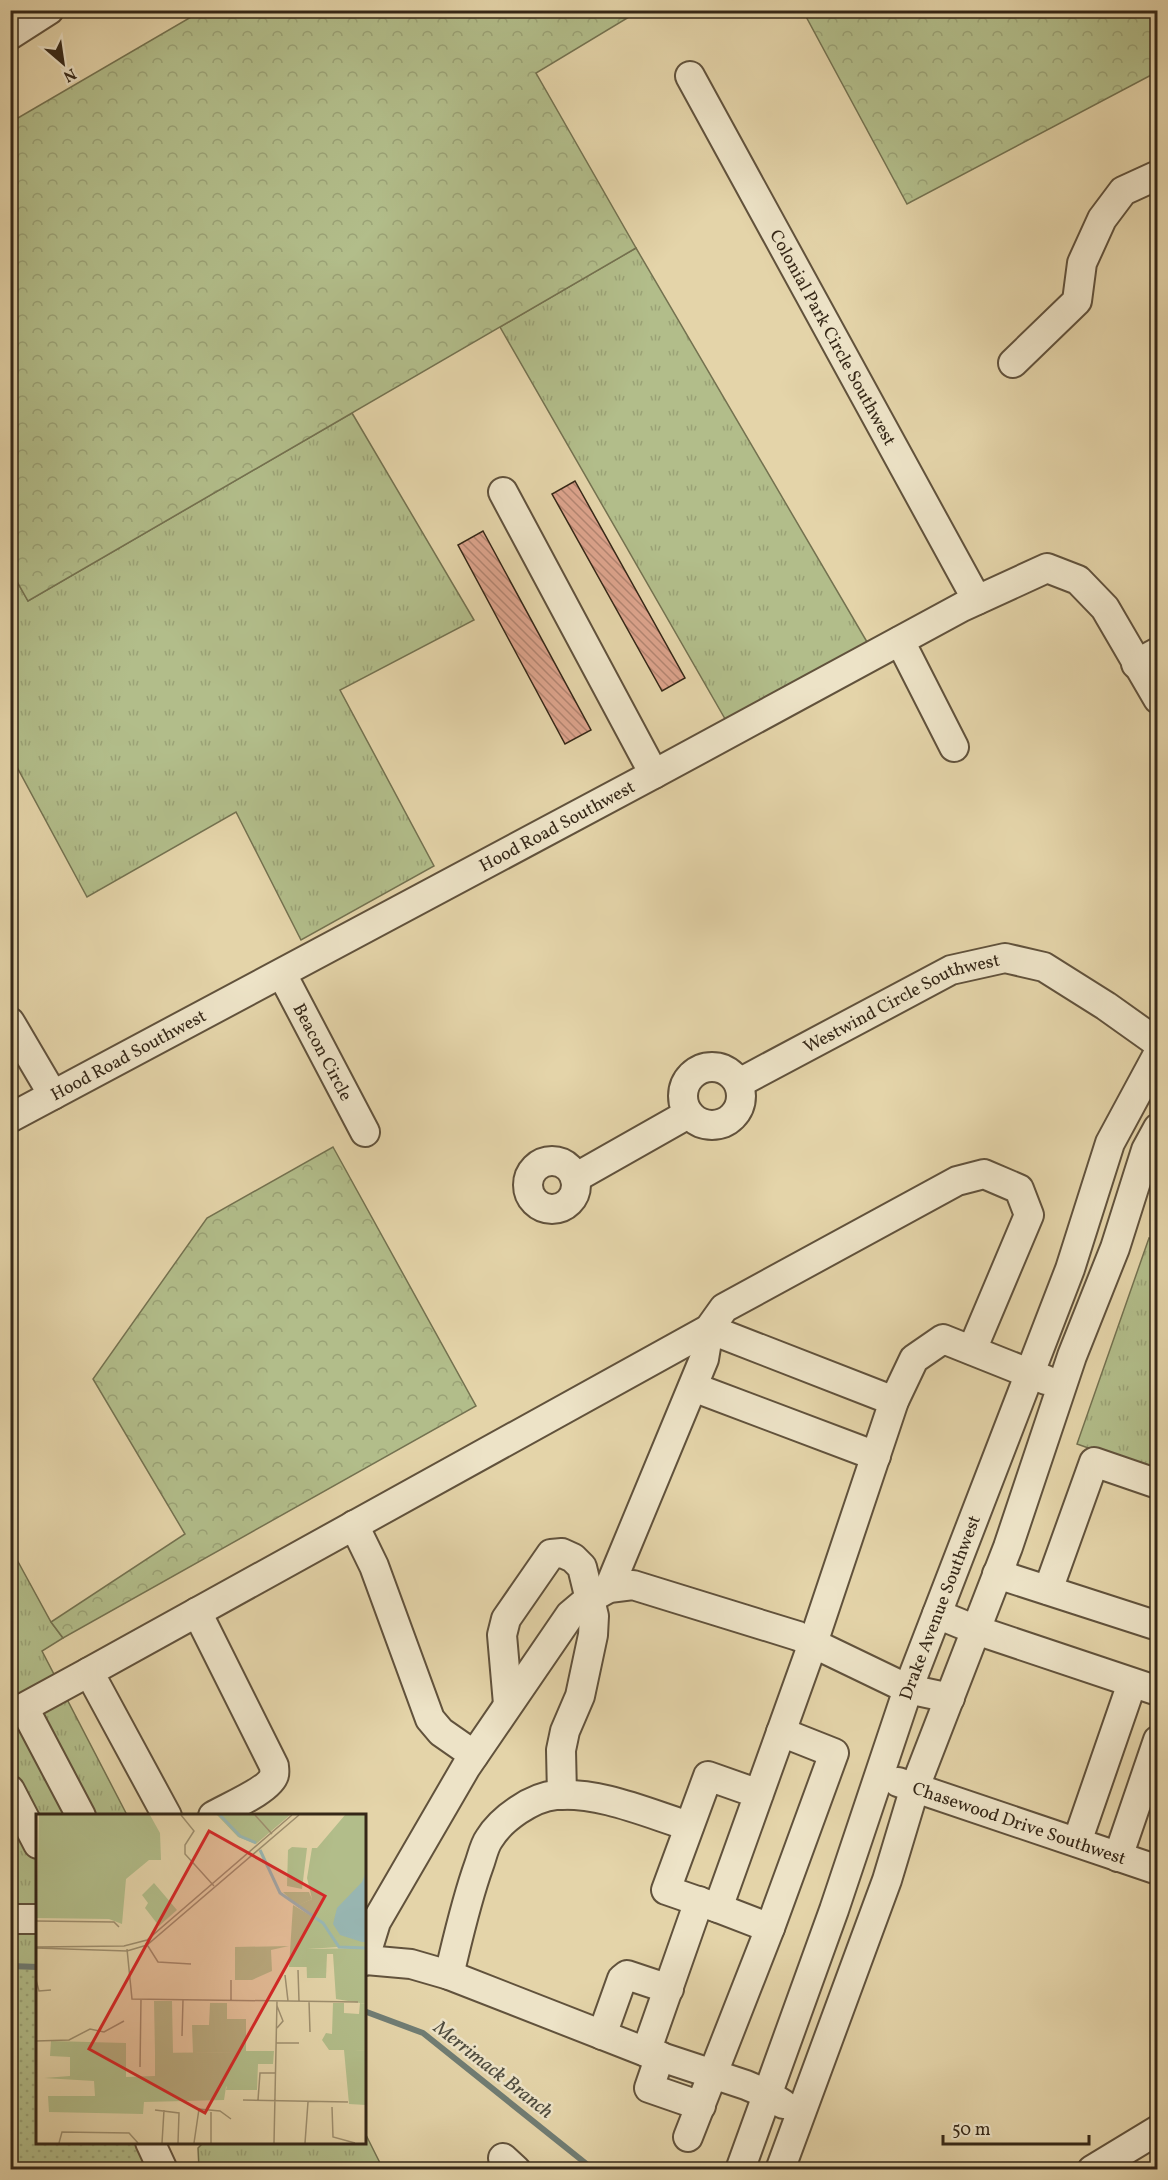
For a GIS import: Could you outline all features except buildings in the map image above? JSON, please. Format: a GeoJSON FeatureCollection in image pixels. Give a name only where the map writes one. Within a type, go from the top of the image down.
{"type":"FeatureCollection","features":[{"type":"Feature","properties":{"kind":"street"},"geometry":{"type":"LineString","coordinates":[[10,35],[49,10]]}},
{"type":"Feature","properties":{"kind":"street","name":"Colonial Park Circle Southwest"},"geometry":{"type":"LineString","coordinates":[[690,76],[977,600]]}},
{"type":"Feature","properties":{"kind":"street"},"geometry":{"type":"LineString","coordinates":[[1013,363],[1077,301],[1082,263],[1102,219],[1123,191],[1158,176]]}},
{"type":"Feature","properties":{"kind":"street"},"geometry":{"type":"LineString","coordinates":[[503,492],[654,774]]}},
{"type":"Feature","properties":{"kind":"street","name":"Hood Road Southwest"},"geometry":{"type":"LineString","coordinates":[[10,1118],[977,600],[1047,568],[1078,580],[1100,602],[1147,658],[1158,699]]}},
{"type":"Feature","properties":{"kind":"street"},"geometry":{"type":"LineString","coordinates":[[900,641],[954,747]]}},
{"type":"Feature","properties":{"kind":"street","name":"Westwind Circle Southwest"},"geometry":{"type":"LineString","coordinates":[[739,1083],[951,970],[1005,958],[1044,967],[1106,1006],[1158,1043]]}},
{"type":"Feature","properties":{"kind":"street","name":"Beacon Circle"},"geometry":{"type":"LineString","coordinates":[[282,974],[365,1132]]}},
{"type":"Feature","properties":{"kind":"street"},"geometry":{"type":"LineString","coordinates":[[10,1022],[53,1095]]}},
{"type":"Feature","properties":{"kind":"street","name":"Drake Avenue Southwest"},"geometry":{"type":"LineString","coordinates":[[740,2169],[834,1910],[908,1689],[1070,1269],[1110,1143],[1158,1054]]}},
{"type":"Feature","properties":{"kind":"street"},"geometry":{"type":"LineString","coordinates":[[715,1067],[725,1069],[739,1083],[742,1092],[738,1111],[723,1124],[704,1125],[695,1121],[688,1114],[682,1095],[689,1077],[696,1071],[715,1067]]}},
{"type":"Feature","properties":{"kind":"street"},"geometry":{"type":"LineString","coordinates":[[574,1178],[688,1114]]}},
{"type":"Feature","properties":{"kind":"street"},"geometry":{"type":"LineString","coordinates":[[780,2169],[887,1880],[915,1787],[997,1574],[1062,1386],[1116,1248],[1146,1150],[1158,1128]]}},
{"type":"Feature","properties":{"kind":"street"},"geometry":{"type":"LineString","coordinates":[[80,1814],[17,1711],[709,1329],[724,1308],[957,1181],[984,1174],[1019,1189],[1029,1215],[972,1350]]}},
{"type":"Feature","properties":{"kind":"street"},"geometry":{"type":"LineString","coordinates":[[562,1795],[561,1750],[565,1731],[580,1696],[599,1593],[693,1388],[704,1359],[709,1329]]}},
{"type":"Feature","properties":{"kind":"street"},"geometry":{"type":"LineString","coordinates":[[709,1329],[894,1401]]}},
{"type":"Feature","properties":{"kind":"street"},"geometry":{"type":"LineString","coordinates":[[701,2106],[649,2088],[653,2054],[669,1989],[759,1794],[813,1643],[894,1401],[914,1359],[943,1339],[1062,1386]]}},
{"type":"Feature","properties":{"kind":"street"},"geometry":{"type":"LineString","coordinates":[[693,1388],[876,1456]]}},
{"type":"Feature","properties":{"kind":"street"},"geometry":{"type":"LineString","coordinates":[[1048,1590],[1094,1462],[1158,1484]]}},
{"type":"Feature","properties":{"kind":"street"},"geometry":{"type":"LineString","coordinates":[[354,1525],[374,1566],[430,1719],[441,1732],[474,1755]]}},
{"type":"Feature","properties":{"kind":"street"},"geometry":{"type":"LineString","coordinates":[[508,1704],[502,1635],[506,1619],[551,1554],[562,1553],[573,1558],[582,1567],[599,1593]]}},
{"type":"Feature","properties":{"kind":"street"},"geometry":{"type":"LineString","coordinates":[[997,1574],[1158,1626]]}},
{"type":"Feature","properties":{"kind":"street"},"geometry":{"type":"LineString","coordinates":[[366,1958],[376,1923],[474,1755],[570,1615],[599,1593],[633,1585],[725,1612],[798,1636],[908,1689],[950,1698]]}},
{"type":"Feature","properties":{"kind":"street"},"geometry":{"type":"LineString","coordinates":[[197,1612],[274,1766],[275,1774],[271,1782],[262,1788],[215,1814]]}},
{"type":"Feature","properties":{"kind":"street"},"geometry":{"type":"LineString","coordinates":[[937,1614],[976,1630],[1145,1687],[1077,1842]]}},
{"type":"Feature","properties":{"kind":"street"},"geometry":{"type":"LineString","coordinates":[[88,1672],[166,1814]]}},
{"type":"Feature","properties":{"kind":"street"},"geometry":{"type":"LineString","coordinates":[[688,2137],[770,1928],[834,1753],[781,1732]]}},
{"type":"Feature","properties":{"kind":"street"},"geometry":{"type":"LineString","coordinates":[[1118,1857],[1158,1740]]}},
{"type":"Feature","properties":{"kind":"street"},"geometry":{"type":"LineString","coordinates":[[759,1794],[708,1776],[666,1890],[770,1928]]}},
{"type":"Feature","properties":{"kind":"street","name":"Chasewood Drive Southwest"},"geometry":{"type":"LineString","coordinates":[[879,1776],[1158,1870]]}},
{"type":"Feature","properties":{"kind":"street"},"geometry":{"type":"LineString","coordinates":[[10,1790],[36,1840]]}},
{"type":"Feature","properties":{"kind":"street"},"geometry":{"type":"LineString","coordinates":[[449,1975],[465,1904],[489,1839],[516,1811],[524,1806],[543,1798],[562,1795],[575,1796],[617,1803],[689,1826]]}},
{"type":"Feature","properties":{"kind":"street"},"geometry":{"type":"LineString","coordinates":[[366,1961],[411,1964],[449,1975],[653,2054],[767,2094],[800,2115]]}},
{"type":"Feature","properties":{"kind":"street"},"geometry":{"type":"LineString","coordinates":[[602,2034],[622,1979],[627,1975],[669,1989]]}},
{"type":"Feature","properties":{"kind":"street"},"geometry":{"type":"LineString","coordinates":[[1092,2169],[1158,2130]]}},
{"type":"Feature","properties":{"kind":"street"},"geometry":{"type":"LineString","coordinates":[[151,2144],[163,2169]]}},
{"type":"Feature","properties":{"kind":"street"},"geometry":{"type":"LineString","coordinates":[[509,2169],[503,2158],[516,2169]]}},
{"type":"Feature","properties":{"kind":"green space"},"geometry":{"type":"Polygon","coordinates":[[[203,10],[639,11],[536,73],[636,248],[28,601],[10,569],[11,122],[203,10]]]}},
{"type":"Feature","properties":{"kind":"green space"},"geometry":{"type":"Polygon","coordinates":[[[803,11],[1157,11],[1157,72],[907,204],[803,11]]]}},
{"type":"Feature","properties":{"kind":"green space"},"geometry":{"type":"Polygon","coordinates":[[[636,248],[870,647],[728,724],[500,327],[636,248]]]}},
{"type":"Feature","properties":{"kind":"green space"},"geometry":{"type":"Polygon","coordinates":[[[352,413],[474,620],[340,690],[434,866],[301,940],[236,812],[87,897],[11,756],[10,569],[28,601],[352,413]]]}},
{"type":"Feature","properties":{"kind":"green space"},"geometry":{"type":"Polygon","coordinates":[[[333,1147],[476,1406],[63,1638],[51,1622],[185,1534],[93,1379],[207,1218],[333,1147]]]}},
{"type":"Feature","properties":{"kind":"green space"},"geometry":{"type":"Polygon","coordinates":[[[1149,1238],[1158,1242],[1157,1472],[1077,1444],[1149,1238]]]}},
{"type":"Feature","properties":{"kind":"green space"},"geometry":{"type":"Polygon","coordinates":[[[10,1547],[51,1622],[63,1638],[42,1651],[126,1814],[36,1814],[36,1967],[11,1966],[10,1547]]]}},
{"type":"Feature","properties":{"kind":"green space"},"geometry":{"type":"Polygon","coordinates":[[[10,1966],[36,1967],[36,2144],[140,2144],[153,2169],[11,2169],[10,1966]]]}},
{"type":"Feature","properties":{"kind":"green space"},"geometry":{"type":"Polygon","coordinates":[[[366,2135],[383,2169],[199,2169],[198,2148],[202,2144],[366,2144],[366,2135]]]}},
{"type":"Feature","properties":{"kind":"waterway","name":"Merrimack Branch"},"geometry":{"type":"LineString","coordinates":[[10,1966],[36,1967]]}},
{"type":"Feature","properties":{"kind":"waterway","name":"Merrimack Branch"},"geometry":{"type":"LineString","coordinates":[[366,2012],[423,2033],[594,2170]]}}]}
